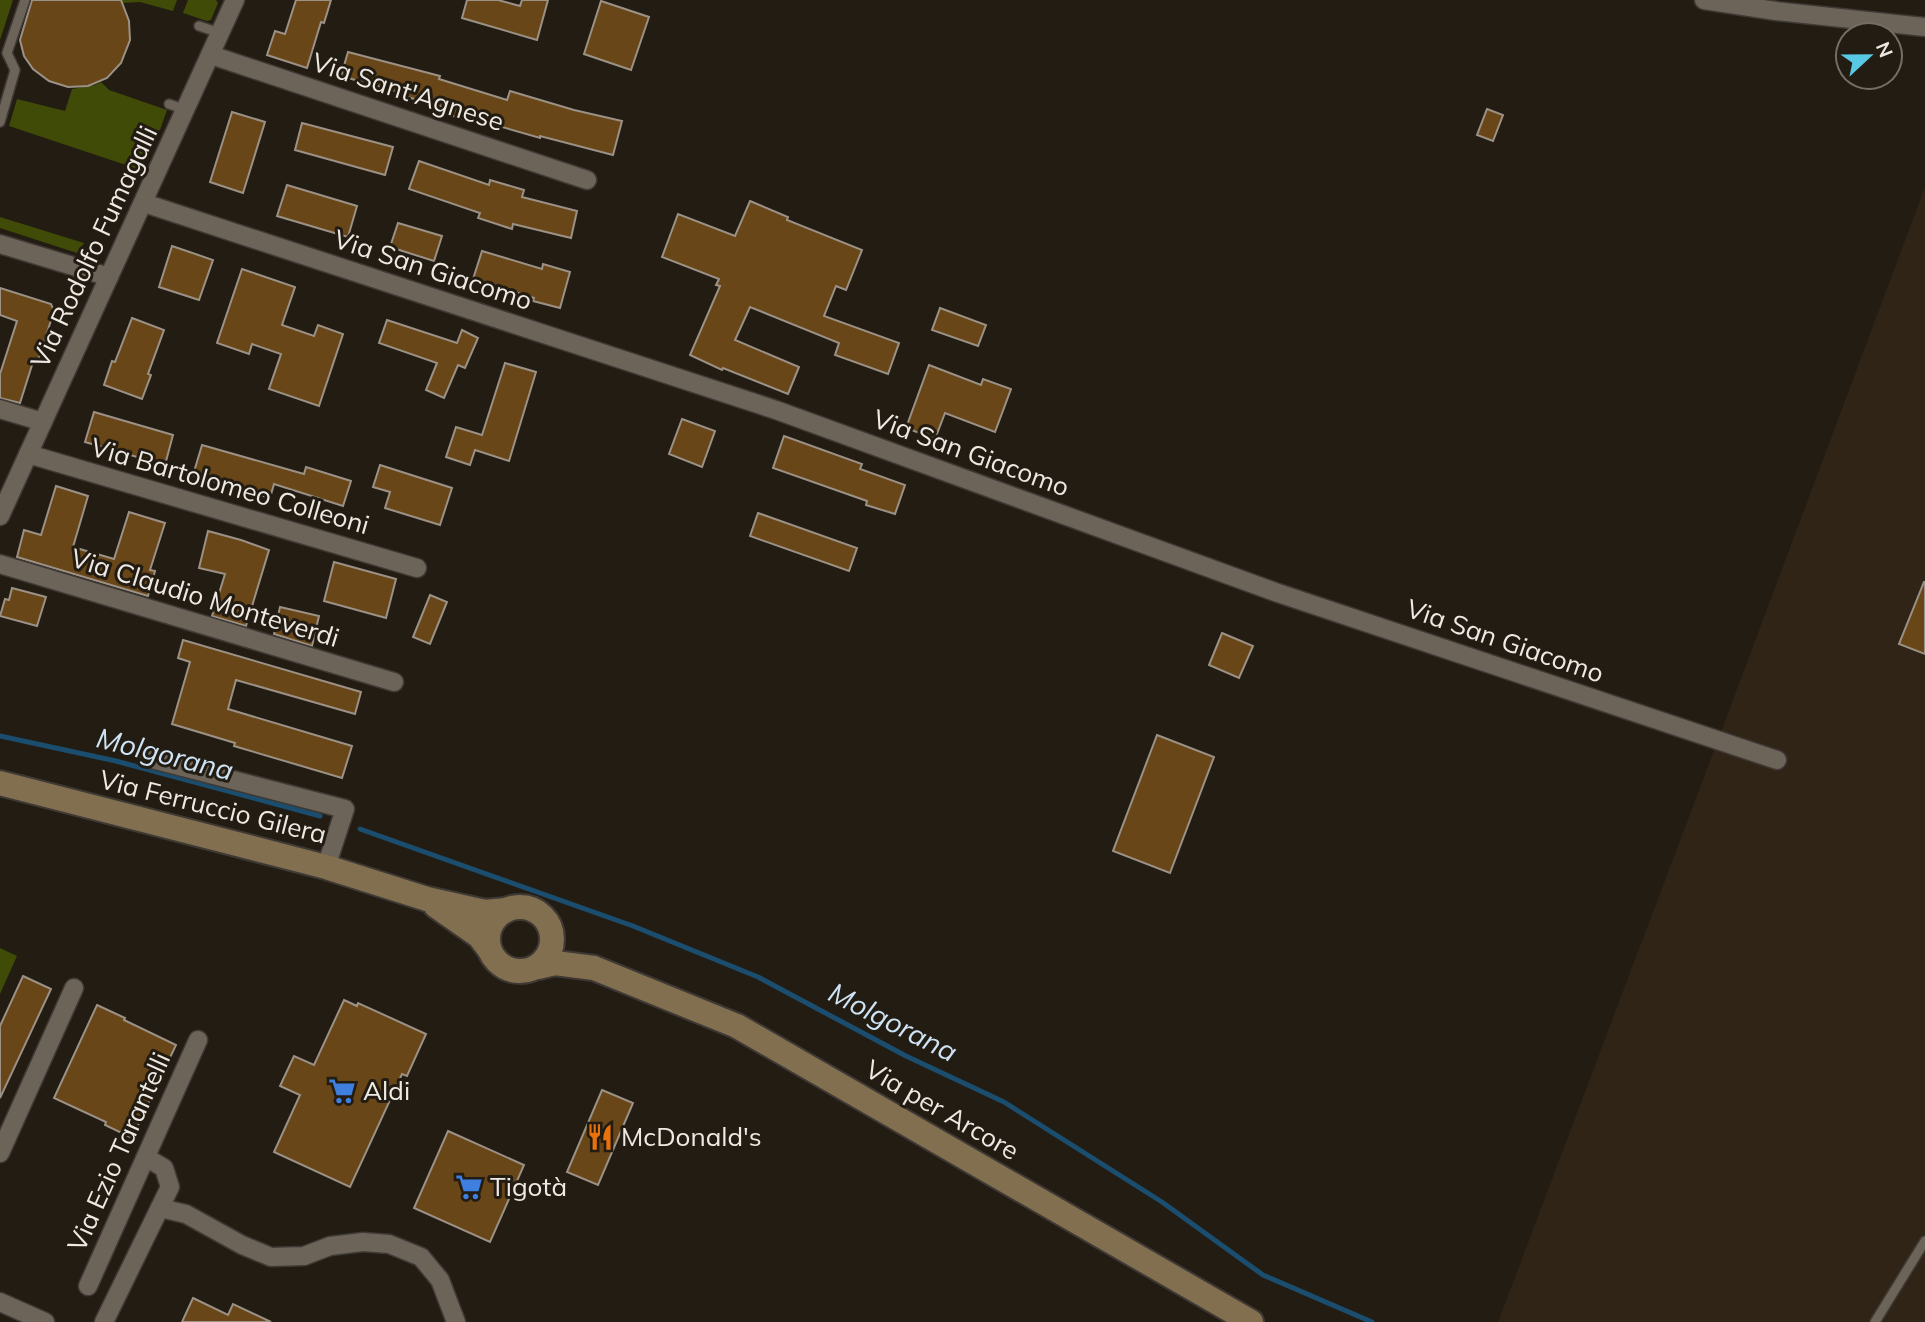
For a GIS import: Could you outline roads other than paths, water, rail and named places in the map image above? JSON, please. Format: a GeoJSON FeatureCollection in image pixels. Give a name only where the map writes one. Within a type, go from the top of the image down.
{"type":"FeatureCollection","features":[{"type":"Feature","properties":{"kind":"main road","name":"Via Ferruccio Gilera"},"geometry":{"type":"LineString","coordinates":[[0,783],[326,867],[418,897],[485,912],[522,907],[531,909],[545,918],[552,934]]}},
{"type":"Feature","properties":{"kind":"main road","name":"Via Ferruccio Gilera"},"geometry":{"type":"LineString","coordinates":[[418,897],[479,936],[494,958],[509,970],[529,971],[538,967]]}},
{"type":"Feature","properties":{"kind":"main road"},"geometry":{"type":"LineString","coordinates":[[489,949],[489,930],[506,910]]}},
{"type":"Feature","properties":{"kind":"main road"},"geometry":{"type":"LineString","coordinates":[[538,967],[550,951],[552,934]]}},
{"type":"Feature","properties":{"kind":"main road","name":"Via per Arcore"},"geometry":{"type":"LineString","coordinates":[[552,934],[594,968]]}},
{"type":"Feature","properties":{"kind":"main road","name":"Via per Arcore"},"geometry":{"type":"LineString","coordinates":[[538,967],[555,964],[594,968],[737,1026],[1251,1322]]}},
{"type":"Feature","properties":{"kind":"street","name":"Via Rodolfo Fumagalli"},"geometry":{"type":"LineString","coordinates":[[0,516],[144,203],[178,107],[211,55],[235,0]]}},
{"type":"Feature","properties":{"kind":"street"},"geometry":{"type":"LineString","coordinates":[[1704,0],[1776,11],[1925,27]]}},
{"type":"Feature","properties":{"kind":"street","name":"Via Sant'Agnese"},"geometry":{"type":"LineString","coordinates":[[211,55],[587,180]]}},
{"type":"Feature","properties":{"kind":"street","name":"Via San Giacomo"},"geometry":{"type":"LineString","coordinates":[[144,203],[776,410],[1278,593],[1777,760]]}},
{"type":"Feature","properties":{"kind":"street"},"geometry":{"type":"LineString","coordinates":[[0,244],[109,277]]}},
{"type":"Feature","properties":{"kind":"street"},"geometry":{"type":"LineString","coordinates":[[0,409],[43,422]]}},
{"type":"Feature","properties":{"kind":"street","name":"Via Bartolomeo Colleoni"},"geometry":{"type":"LineString","coordinates":[[28,454],[417,568]]}},
{"type":"Feature","properties":{"kind":"street","name":"Via Claudio Monteverdi"},"geometry":{"type":"LineString","coordinates":[[0,564],[394,682]]}},
{"type":"Feature","properties":{"kind":"street"},"geometry":{"type":"LineString","coordinates":[[148,758],[345,809],[326,867]]}},
{"type":"Feature","properties":{"kind":"street"},"geometry":{"type":"LineString","coordinates":[[0,1153],[74,988]]}},
{"type":"Feature","properties":{"kind":"street","name":"Via Ezio Tarantelli"},"geometry":{"type":"LineString","coordinates":[[88,1286],[198,1040]]}},
{"type":"Feature","properties":{"kind":"street"},"geometry":{"type":"LineString","coordinates":[[104,1322],[170,1187],[164,1168],[147,1158]]}},
{"type":"Feature","properties":{"kind":"street"},"geometry":{"type":"LineString","coordinates":[[160,1208],[186,1214],[242,1245],[271,1256],[304,1256],[330,1246],[363,1242],[389,1244],[421,1257],[440,1280],[456,1322]]}},
{"type":"Feature","properties":{"kind":"street"},"geometry":{"type":"LineString","coordinates":[[0,1302],[44,1322]]}},
{"type":"Feature","properties":{"kind":"lane"},"geometry":{"type":"LineString","coordinates":[[0,122],[15,70],[7,53],[25,0]]}},
{"type":"Feature","properties":{"kind":"lane"},"geometry":{"type":"LineString","coordinates":[[199,26],[220,33]]}},
{"type":"Feature","properties":{"kind":"lane"},"geometry":{"type":"LineString","coordinates":[[1875,1322],[1925,1241]]}},
{"type":"Feature","properties":{"kind":"waterway","name":"Molgorana"},"geometry":{"type":"LineString","coordinates":[[0,736],[116,761],[320,816]]}},
{"type":"Feature","properties":{"kind":"waterway","name":"Molgorana"},"geometry":{"type":"LineString","coordinates":[[360,829],[633,926],[758,977],[906,1056],[1004,1102],[1162,1202],[1263,1275],[1372,1322]]}},
{"type":"Feature","properties":{"kind":"place","name":"Aldi"},"geometry":{"type":"Point","coordinates":[342,1091]}},
{"type":"Feature","properties":{"kind":"place","name":"McDonald's"},"geometry":{"type":"Point","coordinates":[600,1137]}},
{"type":"Feature","properties":{"kind":"place","name":"Tigotà"},"geometry":{"type":"Point","coordinates":[469,1187]}}]}
